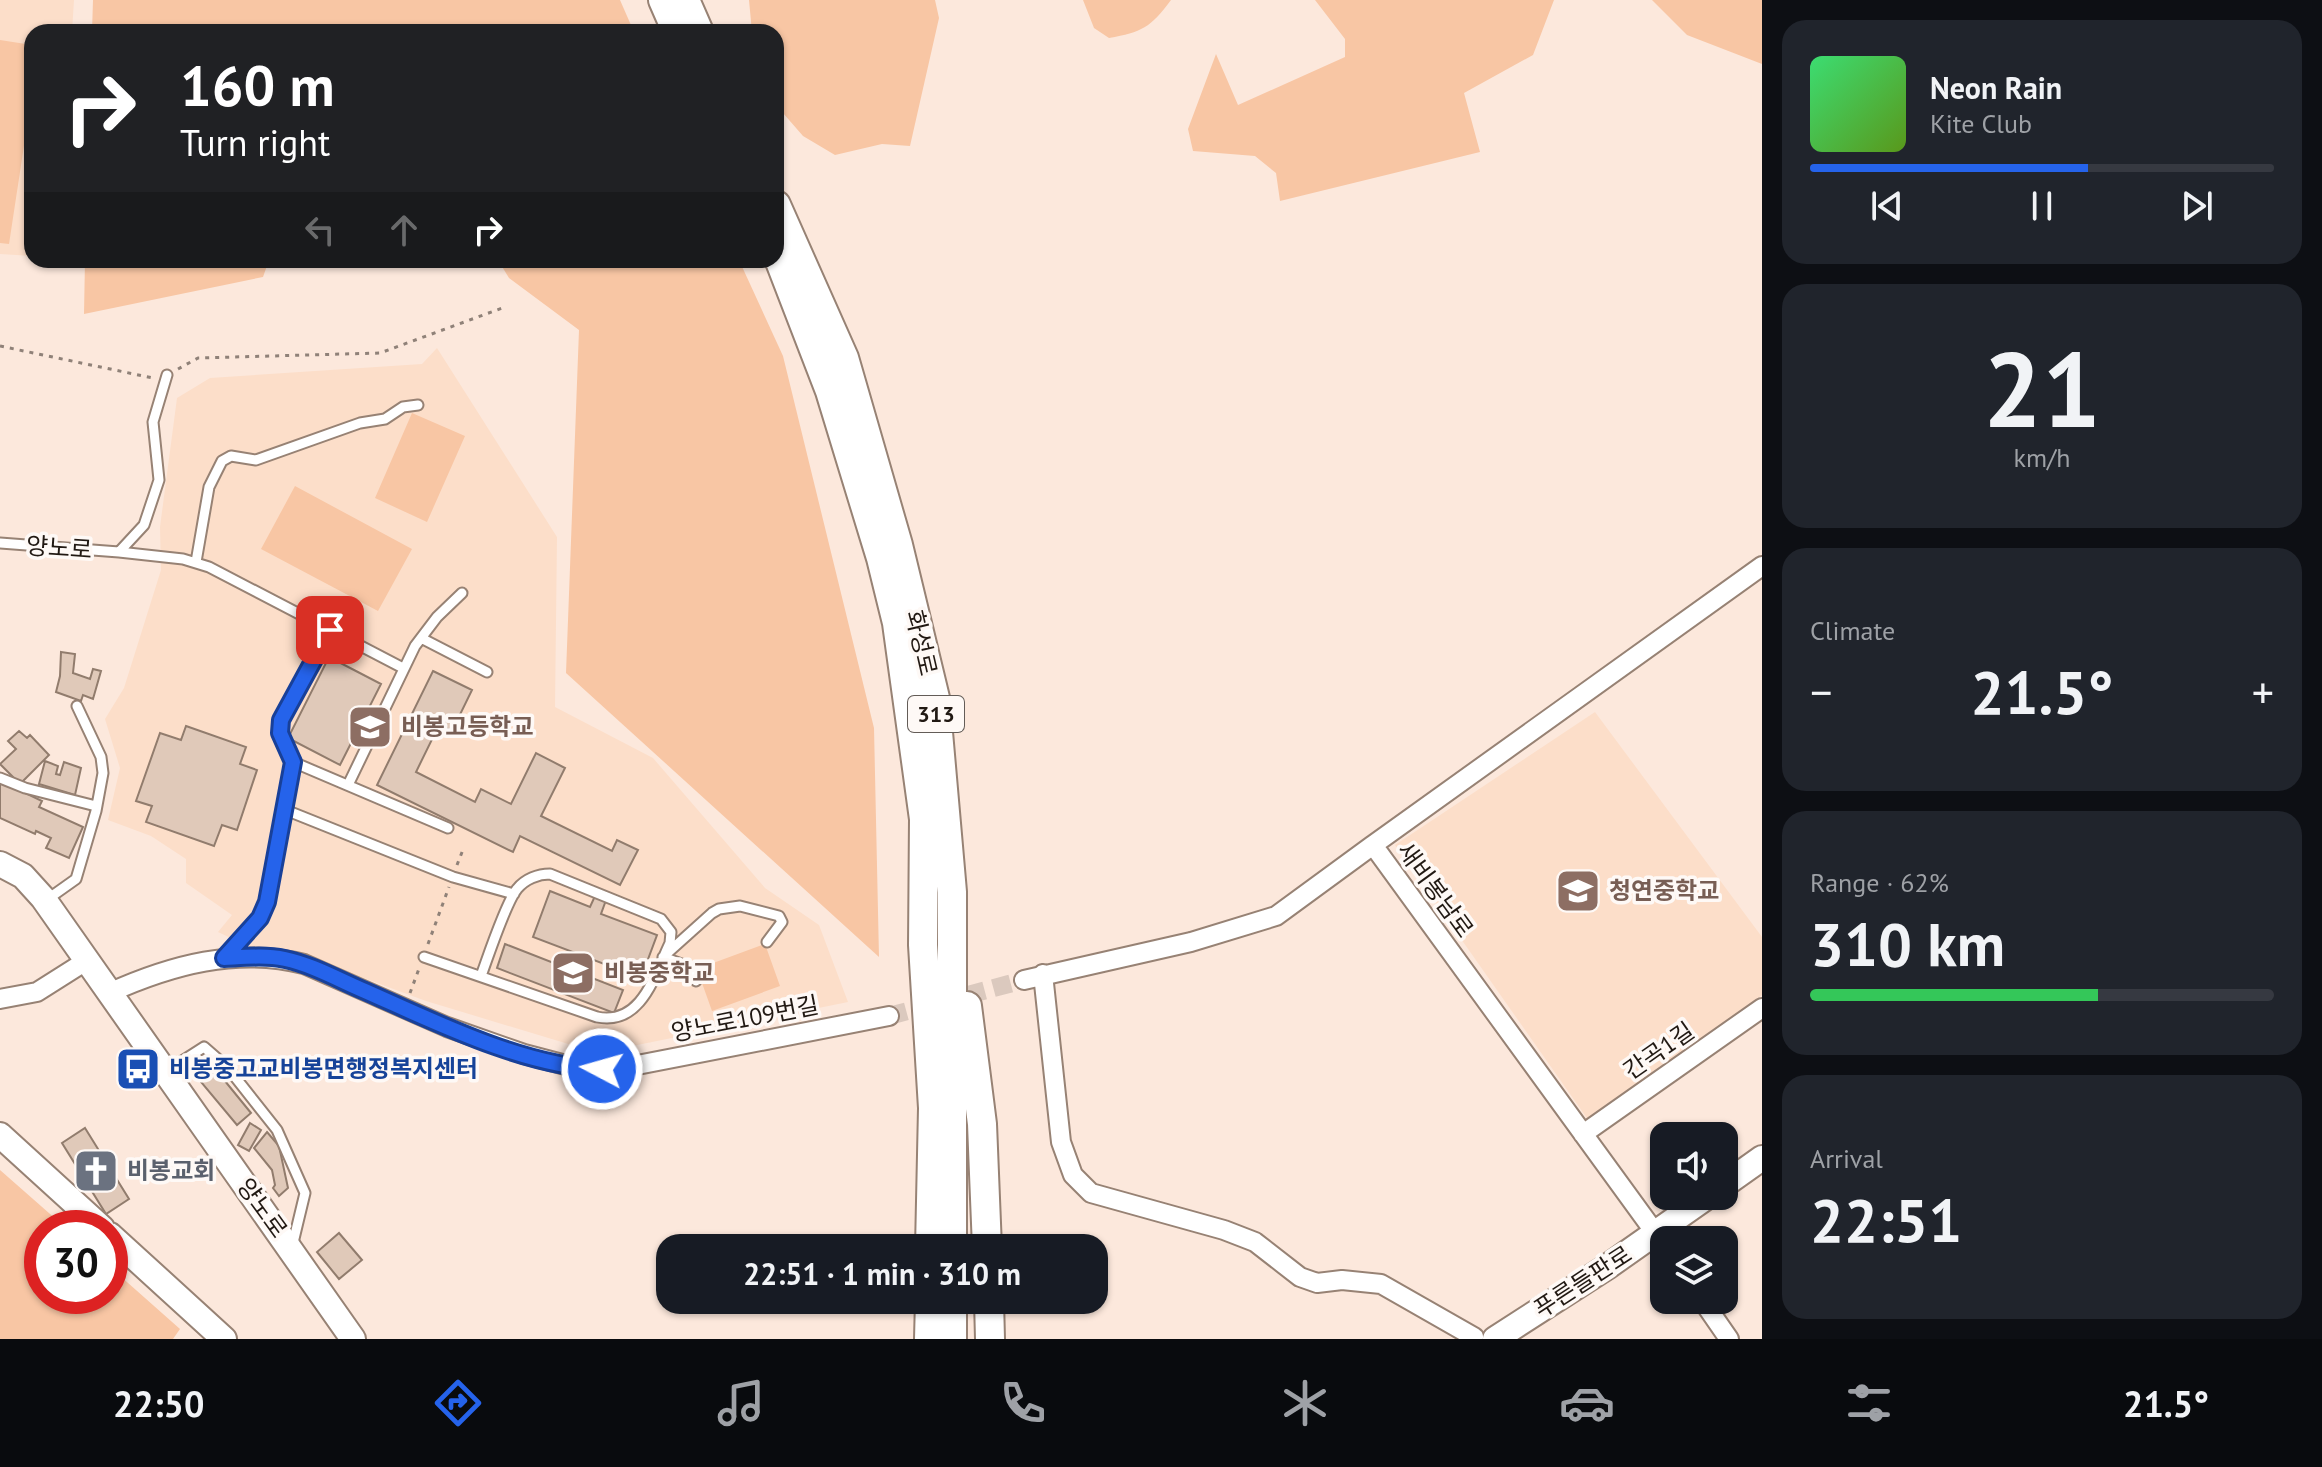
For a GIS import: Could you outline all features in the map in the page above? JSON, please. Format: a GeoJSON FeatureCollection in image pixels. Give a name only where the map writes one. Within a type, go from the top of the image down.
{"type":"FeatureCollection","features":[{"type":"Feature","properties":{"kind":"main road"},"geometry":{"type":"LineString","coordinates":[[663,0],[674,24]]}},
{"type":"Feature","properties":{"kind":"main road"},"geometry":{"type":"LineString","coordinates":[[685,0],[696,24]]}},
{"type":"Feature","properties":{"kind":"main road","name":"화성로"},"geometry":{"type":"LineString","coordinates":[[784,223],[844,358],[898,545],[935,698],[952,892],[952,1234]]}},
{"type":"Feature","properties":{"kind":"main road","name":"화성로"},"geometry":{"type":"LineString","coordinates":[[783,268],[830,391],[881,558],[897,623],[924,819],[923,945],[933,1108],[930,1234]]}},
{"type":"Feature","properties":{"kind":"main road","name":"313"},"geometry":{"type":"LineString","coordinates":[[952,892],[982,1124],[986,1234]]}},
{"type":"Feature","properties":{"kind":"main road"},"geometry":{"type":"LineString","coordinates":[[929,1339],[930,1314]]}},
{"type":"Feature","properties":{"kind":"main road"},"geometry":{"type":"LineString","coordinates":[[952,1314],[952,1339]]}},
{"type":"Feature","properties":{"kind":"main road"},"geometry":{"type":"LineString","coordinates":[[989,1314],[990,1339]]}},
{"type":"Feature","properties":{"kind":"street","name":"새비봉남로"},"geometry":{"type":"LineString","coordinates":[[1650,1226],[1373,845],[1762,566]]}},
{"type":"Feature","properties":{"kind":"street"},"geometry":{"type":"LineString","coordinates":[[1024,980],[1191,942],[1276,916],[1373,845]]}},
{"type":"Feature","properties":{"kind":"street","name":"양노로"},"geometry":{"type":"LineString","coordinates":[[0,864],[31,883],[45,901],[353,1339]]}},
{"type":"Feature","properties":{"kind":"street","name":"양노로109번길"},"geometry":{"type":"LineString","coordinates":[[109,993],[165,970],[224,958],[268,957],[304,964],[447,1027],[524,1054],[581,1069],[627,1067],[889,1016]]}},
{"type":"Feature","properties":{"kind":"street"},"geometry":{"type":"LineString","coordinates":[[0,999],[37,992],[86,961]]}},
{"type":"Feature","properties":{"kind":"street"},"geometry":{"type":"LineString","coordinates":[[1043,974],[1061,1142],[1073,1175],[1091,1193],[1224,1230],[1255,1242],[1300,1277],[1317,1283],[1342,1280],[1381,1284],[1485,1338]]}},
{"type":"Feature","properties":{"kind":"street","name":"간곡1길"},"geometry":{"type":"LineString","coordinates":[[1583,1134],[1762,1008]]}},
{"type":"Feature","properties":{"kind":"street"},"geometry":{"type":"LineString","coordinates":[[0,1135],[82,1210]]}},
{"type":"Feature","properties":{"kind":"street"},"geometry":{"type":"LineString","coordinates":[[1738,1175],[1762,1158]]}},
{"type":"Feature","properties":{"kind":"street","name":"푸른들판로"},"geometry":{"type":"LineString","coordinates":[[1675,1226],[1692,1210]]}},
{"type":"Feature","properties":{"kind":"street","name":"푸른들판로"},"geometry":{"type":"LineString","coordinates":[[1485,1338],[1650,1245]]}},
{"type":"Feature","properties":{"kind":"street"},"geometry":{"type":"LineString","coordinates":[[128,1251],[224,1339]]}},
{"type":"Feature","properties":{"kind":"street"},"geometry":{"type":"LineString","coordinates":[[1712,1314],[1729,1339]]}},
{"type":"Feature","properties":{"kind":"lane","name":"양노로"},"geometry":{"type":"LineString","coordinates":[[0,543],[119,552],[144,525],[159,480],[153,422],[167,375]]}},
{"type":"Feature","properties":{"kind":"lane"},"geometry":{"type":"LineString","coordinates":[[196,562],[209,487],[222,461],[231,456],[256,460],[360,423],[385,419],[403,407],[418,405]]}},
{"type":"Feature","properties":{"kind":"lane"},"geometry":{"type":"LineString","coordinates":[[119,552],[196,562],[403,668]]}},
{"type":"Feature","properties":{"kind":"lane"},"geometry":{"type":"LineString","coordinates":[[348,785],[403,668],[437,617],[462,593]]}},
{"type":"Feature","properties":{"kind":"lane"},"geometry":{"type":"LineString","coordinates":[[224,958],[265,910],[293,762],[280,733],[281,720],[330,630]]}},
{"type":"Feature","properties":{"kind":"lane"},"geometry":{"type":"LineString","coordinates":[[421,638],[487,672]]}},
{"type":"Feature","properties":{"kind":"lane"},"geometry":{"type":"LineString","coordinates":[[45,901],[76,879],[103,773],[102,761],[77,706]]}},
{"type":"Feature","properties":{"kind":"lane"},"geometry":{"type":"LineString","coordinates":[[293,762],[448,828]]}},
{"type":"Feature","properties":{"kind":"lane"},"geometry":{"type":"LineString","coordinates":[[0,778],[25,788],[96,806]]}},
{"type":"Feature","properties":{"kind":"lane"},"geometry":{"type":"LineString","coordinates":[[283,809],[453,877],[514,894]]}},
{"type":"Feature","properties":{"kind":"lane"},"geometry":{"type":"LineString","coordinates":[[424,957],[597,1017],[613,1018],[641,1003],[670,943],[671,932],[665,922],[655,916],[550,874],[534,876],[514,894],[481,976]]}},
{"type":"Feature","properties":{"kind":"lane"},"geometry":{"type":"LineString","coordinates":[[663,957],[712,913],[726,907],[740,906],[779,916],[782,922],[767,942]]}},
{"type":"Feature","properties":{"kind":"lane"},"geometry":{"type":"LineString","coordinates":[[663,957],[687,966],[696,981]]}},
{"type":"Feature","properties":{"kind":"lane"},"geometry":{"type":"LineString","coordinates":[[164,1073],[204,1047],[228,1068],[277,1130],[305,1193],[292,1250]]}},
{"type":"Feature","properties":{"kind":"path"},"geometry":{"type":"LineString","coordinates":[[0,346],[159,379],[198,358],[380,353],[505,307]]}},
{"type":"Feature","properties":{"kind":"path"},"geometry":{"type":"LineString","coordinates":[[412,989],[441,908]]}},
{"type":"Feature","properties":{"kind":"shaded area"},"geometry":{"type":"Polygon","coordinates":[[[0,0],[74,0],[72,24],[24,24],[24,256],[0,254],[0,0]]]}},
{"type":"Feature","properties":{"kind":"shaded area"},"geometry":{"type":"Polygon","coordinates":[[[93,0],[620,0],[630,24],[92,24],[93,0]]]}},
{"type":"Feature","properties":{"kind":"shaded area"},"geometry":{"type":"Polygon","coordinates":[[[749,0],[935,0],[939,18],[910,146],[882,144],[835,155],[803,136],[784,114],[784,24],[751,24],[749,0]]]}},
{"type":"Feature","properties":{"kind":"shaded area"},"geometry":{"type":"Polygon","coordinates":[[[1083,0],[1171,0],[1144,27],[1109,38],[1094,28],[1083,0]]]}},
{"type":"Feature","properties":{"kind":"shaded area"},"geometry":{"type":"Polygon","coordinates":[[[1315,0],[1554,0],[1533,55],[1464,93],[1480,152],[1280,201],[1276,173],[1255,156],[1193,151],[1188,129],[1216,54],[1238,105],[1345,57],[1345,39],[1315,0]]]}},
{"type":"Feature","properties":{"kind":"shaded area"},"geometry":{"type":"Polygon","coordinates":[[[1652,0],[1762,0],[1762,64],[1687,35],[1652,0]]]}},
{"type":"Feature","properties":{"kind":"shaded area"},"geometry":{"type":"Polygon","coordinates":[[[0,40],[24,44],[24,146],[9,244],[0,243],[0,40]]]}},
{"type":"Feature","properties":{"kind":"shaded area"},"geometry":{"type":"Polygon","coordinates":[[[85,268],[266,268],[263,277],[84,314],[85,268]]]}},
{"type":"Feature","properties":{"kind":"shaded area"},"geometry":{"type":"Polygon","coordinates":[[[503,268],[743,268],[783,356],[874,728],[879,957],[566,673],[579,330],[509,278],[503,268]]]}},
{"type":"Feature","properties":{"kind":"shaded area"},"geometry":{"type":"Polygon","coordinates":[[[437,348],[557,537],[555,707],[653,758],[765,888],[819,925],[848,1002],[598,1053],[426,1001],[290,951],[254,949],[218,932],[232,915],[186,883],[186,859],[151,836],[108,820],[120,768],[105,719],[124,688],[161,570],[160,527],[177,398],[210,378],[422,364],[437,348]]]}},
{"type":"Feature","properties":{"kind":"shaded area"},"geometry":{"type":"Polygon","coordinates":[[[412,413],[465,436],[427,522],[375,498],[412,413]]]}},
{"type":"Feature","properties":{"kind":"shaded area"},"geometry":{"type":"Polygon","coordinates":[[[295,486],[412,549],[378,611],[261,549],[295,486]]]}},
{"type":"Feature","properties":{"kind":"shaded area","name":"청연중학교"},"geometry":{"type":"Polygon","coordinates":[[[1595,712],[1762,937],[1762,995],[1589,1121],[1395,845],[1595,712]]]}},
{"type":"Feature","properties":{"kind":"shaded area"},"geometry":{"type":"Polygon","coordinates":[[[765,944],[780,986],[712,1011],[697,969],[765,944]]]}},
{"type":"Feature","properties":{"kind":"shaded area"},"geometry":{"type":"Polygon","coordinates":[[[0,1170],[46,1210],[24,1210],[24,1314],[128,1314],[128,1283],[180,1329],[173,1339],[0,1339],[0,1170]]]}},
{"type":"Feature","properties":{"kind":"building"},"geometry":{"type":"Polygon","coordinates":[[[61,652],[75,654],[73,673],[90,679],[93,669],[101,671],[93,699],[83,695],[81,701],[56,692],[61,652]]]}},
{"type":"Feature","properties":{"kind":"building"},"geometry":{"type":"Polygon","coordinates":[[[329,657],[381,684],[340,765],[288,738],[329,657]]]}},
{"type":"Feature","properties":{"kind":"building"},"geometry":{"type":"Polygon","coordinates":[[[433,671],[472,690],[452,731],[439,725],[416,772],[475,802],[481,789],[511,804],[536,753],[565,768],[541,816],[612,851],[617,840],[638,850],[620,885],[520,836],[513,852],[377,785],[433,671]]]}},
{"type":"Feature","properties":{"kind":"building"},"geometry":{"type":"Polygon","coordinates":[[[186,726],[246,747],[240,764],[257,770],[237,830],[222,825],[214,846],[146,822],[152,806],[136,801],[160,733],[181,740],[186,726]]]}},
{"type":"Feature","properties":{"kind":"building"},"geometry":{"type":"Polygon","coordinates":[[[19,731],[27,738],[30,735],[49,755],[20,784],[0,764],[16,749],[8,741],[19,731]]]}},
{"type":"Feature","properties":{"kind":"building"},"geometry":{"type":"Polygon","coordinates":[[[45,761],[58,766],[56,774],[60,775],[64,762],[81,768],[75,795],[39,784],[45,761]]]}},
{"type":"Feature","properties":{"kind":"building"},"geometry":{"type":"Polygon","coordinates":[[[0,781],[42,801],[39,807],[83,827],[69,858],[46,848],[51,838],[0,818],[0,781]]]}},
{"type":"Feature","properties":{"kind":"building"},"geometry":{"type":"Polygon","coordinates":[[[550,891],[590,907],[595,896],[606,900],[601,914],[657,935],[641,978],[533,937],[550,891]]]}},
{"type":"Feature","properties":{"kind":"building"},"geometry":{"type":"Polygon","coordinates":[[[505,944],[623,990],[614,1013],[497,968],[505,944]]]}},
{"type":"Feature","properties":{"kind":"building"},"geometry":{"type":"Polygon","coordinates":[[[216,1070],[251,1113],[237,1125],[201,1082],[216,1070]]]}},
{"type":"Feature","properties":{"kind":"building"},"geometry":{"type":"Polygon","coordinates":[[[250,1123],[261,1130],[249,1151],[238,1145],[250,1123]]]}},
{"type":"Feature","properties":{"kind":"building","name":"비봉교회"},"geometry":{"type":"Polygon","coordinates":[[[85,1128],[129,1199],[112,1210],[104,1210],[62,1143],[85,1128]]]}},
{"type":"Feature","properties":{"kind":"building"},"geometry":{"type":"Polygon","coordinates":[[[267,1132],[279,1146],[288,1188],[279,1196],[273,1188],[272,1170],[254,1148],[267,1132]]]}},
{"type":"Feature","properties":{"kind":"building"},"geometry":{"type":"Polygon","coordinates":[[[339,1233],[362,1260],[339,1279],[317,1252],[339,1233]]]}},
{"type":"Feature","properties":{"kind":"tunnel"},"geometry":{"type":"LineString","coordinates":[[889,1016],[1024,980]]}},
{"type":"Feature","properties":{"kind":"place","name":"비봉고등학교"},"geometry":{"type":"Point","coordinates":[370,727]}},
{"type":"Feature","properties":{"kind":"place","name":"청연중학교"},"geometry":{"type":"Point","coordinates":[1578,891]}},
{"type":"Feature","properties":{"kind":"place","name":"비봉중학교"},"geometry":{"type":"Point","coordinates":[573,973]}},
{"type":"Feature","properties":{"kind":"place","name":"비봉중고교비봉면행정복지센터"},"geometry":{"type":"Point","coordinates":[138,1069]}},
{"type":"Feature","properties":{"kind":"place","name":"비봉교회"},"geometry":{"type":"Point","coordinates":[96,1171]}},
{"type":"Feature","properties":{"kind":"route"},"geometry":{"type":"LineString","coordinates":[[330,630],[279,726],[293,762],[265,910],[224,958],[268,957],[304,964],[447,1027],[553,1063],[581,1069],[602,1069]]}}]}
